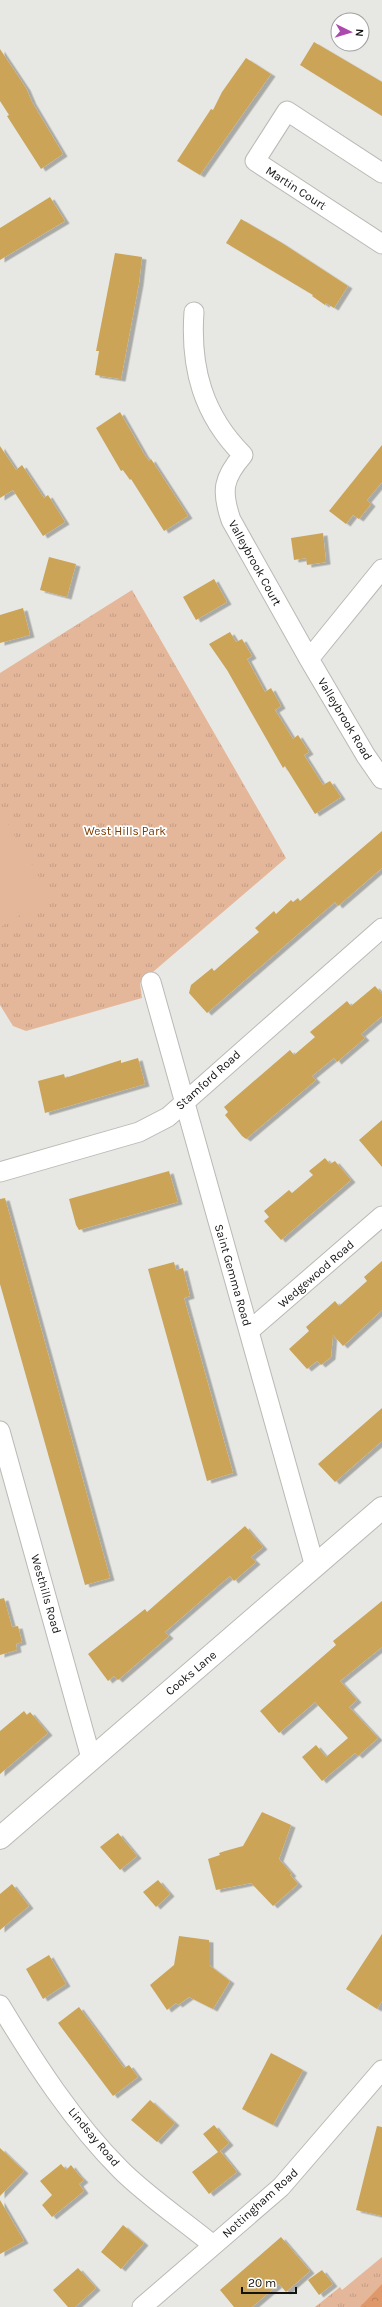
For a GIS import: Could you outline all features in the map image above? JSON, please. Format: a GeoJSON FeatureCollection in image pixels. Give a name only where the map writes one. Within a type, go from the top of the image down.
{"type":"FeatureCollection","features":[{"type":"Feature","properties":{"kind":"main road","name":"Cooks Lane"},"geometry":{"type":"LineString","coordinates":[[0,1838],[91,1758],[315,1568],[382,1508]]}},
{"type":"Feature","properties":{"kind":"street","name":"Martin Court"},"geometry":{"type":"LineString","coordinates":[[382,173],[287,111],[254,161],[382,244]]}},
{"type":"Feature","properties":{"kind":"street","name":"Valleybrook Court"},"geometry":{"type":"LineString","coordinates":[[194,312],[193,352],[197,376],[217,424],[243,455],[226,478],[226,506],[240,538],[309,659]]}},
{"type":"Feature","properties":{"kind":"street"},"geometry":{"type":"LineString","coordinates":[[309,659],[382,569]]}},
{"type":"Feature","properties":{"kind":"street","name":"Valleybrook Road"},"geometry":{"type":"LineString","coordinates":[[309,659],[366,756],[382,778]]}},
{"type":"Feature","properties":{"kind":"street","name":"Stamford Road"},"geometry":{"type":"LineString","coordinates":[[0,1172],[138,1132],[168,1117],[382,928]]}},
{"type":"Feature","properties":{"kind":"street","name":"Saint Gemma Road"},"geometry":{"type":"LineString","coordinates":[[151,982],[315,1568]]}},
{"type":"Feature","properties":{"kind":"street","name":"Wedgewood Road"},"geometry":{"type":"LineString","coordinates":[[249,1331],[382,1216]]}},
{"type":"Feature","properties":{"kind":"street","name":"Westhills Road"},"geometry":{"type":"LineString","coordinates":[[0,1431],[91,1758]]}},
{"type":"Feature","properties":{"kind":"street","name":"Lindsay Road"},"geometry":{"type":"LineString","coordinates":[[0,2005],[47,2078],[97,2144],[122,2171],[213,2245]]}},
{"type":"Feature","properties":{"kind":"street","name":"Nottingham Road"},"geometry":{"type":"LineString","coordinates":[[142,2307],[294,2173],[382,2070]]}},
{"type":"Feature","properties":{"kind":"green space","name":"West Hills Park"},"geometry":{"type":"Polygon","coordinates":[[[132,590],[286,858],[140,983],[142,998],[26,1031],[13,1026],[0,1005],[0,673],[132,590]]]}},
{"type":"Feature","properties":{"kind":"green space"},"geometry":{"type":"Polygon","coordinates":[[[0,811],[51,897],[2,926],[0,923],[0,811]]]}},
{"type":"Feature","properties":{"kind":"green space"},"geometry":{"type":"Polygon","coordinates":[[[382,2257],[382,2307],[315,2307],[340,2287],[342,2290],[382,2257]]]}},
{"type":"Feature","properties":{"kind":"green space"},"geometry":{"type":"Polygon","coordinates":[[[382,2284],[382,2307],[360,2307],[382,2284]]]}},
{"type":"Feature","properties":{"kind":"building"},"geometry":{"type":"Polygon","coordinates":[[[314,42],[382,82],[382,116],[300,65],[314,42]]]}},
{"type":"Feature","properties":{"kind":"building"},"geometry":{"type":"Polygon","coordinates":[[[0,49],[26,88],[32,102],[63,154],[41,169],[7,116],[9,115],[0,101],[0,49]]]}},
{"type":"Feature","properties":{"kind":"building"},"geometry":{"type":"Polygon","coordinates":[[[246,58],[271,74],[200,175],[177,161],[211,109],[213,110],[222,92],[246,58]]]}},
{"type":"Feature","properties":{"kind":"building"},"geometry":{"type":"Polygon","coordinates":[[[50,197],[65,221],[0,260],[0,228],[50,197]]]}},
{"type":"Feature","properties":{"kind":"building"},"geometry":{"type":"Polygon","coordinates":[[[241,219],[282,243],[348,286],[334,308],[326,303],[325,305],[312,296],[313,295],[226,243],[241,219]]]}},
{"type":"Feature","properties":{"kind":"building"},"geometry":{"type":"Polygon","coordinates":[[[115,253],[142,257],[139,283],[121,379],[95,375],[99,351],[96,351],[115,253]]]}},
{"type":"Feature","properties":{"kind":"building"},"geometry":{"type":"Polygon","coordinates":[[[120,412],[144,454],[149,461],[151,459],[188,516],[164,531],[131,479],[130,480],[123,470],[121,471],[96,428],[120,412]]]}},
{"type":"Feature","properties":{"kind":"building"},"geometry":{"type":"Polygon","coordinates":[[[382,445],[382,482],[367,500],[371,504],[359,519],[353,515],[346,524],[329,511],[382,445]]]}},
{"type":"Feature","properties":{"kind":"building"},"geometry":{"type":"Polygon","coordinates":[[[0,446],[16,470],[22,465],[44,498],[48,495],[65,522],[43,536],[13,490],[0,498],[0,446]]]}},
{"type":"Feature","properties":{"kind":"building"},"geometry":{"type":"Polygon","coordinates":[[[323,533],[326,562],[307,565],[306,558],[294,560],[291,538],[323,533]]]}},
{"type":"Feature","properties":{"kind":"building"},"geometry":{"type":"Polygon","coordinates":[[[49,557],[76,564],[67,597],[40,590],[49,557]]]}},
{"type":"Feature","properties":{"kind":"building"},"geometry":{"type":"Polygon","coordinates":[[[214,579],[227,602],[196,620],[183,597],[214,579]]]}},
{"type":"Feature","properties":{"kind":"building"},"geometry":{"type":"Polygon","coordinates":[[[23,608],[30,635],[0,643],[0,615],[23,608]]]}},
{"type":"Feature","properties":{"kind":"building"},"geometry":{"type":"Polygon","coordinates":[[[230,632],[236,642],[242,639],[252,656],[247,659],[265,692],[271,688],[281,706],[275,710],[293,739],[298,735],[309,752],[304,755],[323,785],[330,781],[341,797],[315,814],[285,766],[283,768],[227,670],[209,644],[230,632]]]}},
{"type":"Feature","properties":{"kind":"building"},"geometry":{"type":"Polygon","coordinates":[[[382,831],[382,868],[338,906],[335,902],[207,1013],[189,993],[191,985],[212,968],[214,971],[259,932],[255,928],[274,911],[276,914],[291,900],[293,902],[298,898],[300,901],[382,831]]]}},
{"type":"Feature","properties":{"kind":"building"},"geometry":{"type":"Polygon","coordinates":[[[375,986],[382,994],[382,1016],[361,1034],[365,1038],[337,1062],[334,1058],[312,1076],[316,1080],[246,1139],[242,1136],[225,1115],[228,1112],[224,1107],[290,1050],[294,1055],[315,1037],[310,1032],[347,1001],[351,1006],[375,986]]]}},
{"type":"Feature","properties":{"kind":"building"},"geometry":{"type":"Polygon","coordinates":[[[138,1058],[145,1084],[45,1113],[38,1081],[64,1074],[65,1078],[121,1060],[121,1063],[138,1058]]]}},
{"type":"Feature","properties":{"kind":"building"},"geometry":{"type":"Polygon","coordinates":[[[382,1120],[382,1167],[359,1140],[382,1120]]]}},
{"type":"Feature","properties":{"kind":"building"},"geometry":{"type":"Polygon","coordinates":[[[325,1158],[330,1164],[335,1161],[351,1180],[281,1240],[264,1221],[269,1217],[264,1211],[289,1190],[292,1193],[313,1175],[309,1171],[325,1158]]]}},
{"type":"Feature","properties":{"kind":"building"},"geometry":{"type":"Polygon","coordinates":[[[169,1171],[178,1202],[79,1230],[76,1225],[69,1199],[169,1171]]]}},
{"type":"Feature","properties":{"kind":"building"},"geometry":{"type":"Polygon","coordinates":[[[5,1198],[110,1578],[85,1585],[0,1284],[0,1199],[5,1198]]]}},
{"type":"Feature","properties":{"kind":"building"},"geometry":{"type":"Polygon","coordinates":[[[382,1261],[382,1310],[343,1346],[333,1335],[331,1357],[321,1365],[317,1361],[307,1369],[289,1349],[309,1331],[306,1327],[335,1301],[339,1306],[367,1281],[364,1277],[382,1261]]]}},
{"type":"Feature","properties":{"kind":"building"},"geometry":{"type":"Polygon","coordinates":[[[174,1262],[176,1270],[183,1268],[190,1296],[184,1298],[233,1473],[207,1481],[148,1269],[174,1262]]]}},
{"type":"Feature","properties":{"kind":"building"},"geometry":{"type":"Polygon","coordinates":[[[382,1408],[382,1441],[335,1482],[318,1464],[382,1408]]]}},
{"type":"Feature","properties":{"kind":"building"},"geometry":{"type":"Polygon","coordinates":[[[245,1526],[263,1547],[251,1557],[256,1562],[234,1581],[230,1576],[218,1586],[165,1632],[169,1636],[118,1680],[114,1676],[108,1681],[88,1654],[145,1609],[147,1612],[245,1526]]]}},
{"type":"Feature","properties":{"kind":"building"},"geometry":{"type":"Polygon","coordinates":[[[4,1598],[12,1627],[18,1626],[22,1642],[16,1644],[17,1650],[0,1655],[0,1599],[4,1598]]]}},
{"type":"Feature","properties":{"kind":"building"},"geometry":{"type":"Polygon","coordinates":[[[382,1601],[382,1647],[340,1681],[357,1700],[349,1707],[378,1738],[358,1756],[355,1753],[322,1781],[302,1757],[316,1745],[326,1757],[348,1738],[315,1702],[279,1733],[260,1711],[336,1645],[333,1641],[382,1601]]]}},
{"type":"Feature","properties":{"kind":"building"},"geometry":{"type":"Polygon","coordinates":[[[24,1711],[27,1715],[30,1712],[48,1733],[0,1774],[0,1731],[24,1711]]]}},
{"type":"Feature","properties":{"kind":"building"},"geometry":{"type":"Polygon","coordinates":[[[262,1812],[291,1825],[279,1859],[292,1874],[290,1875],[298,1884],[273,1906],[251,1883],[216,1890],[208,1859],[220,1855],[219,1853],[243,1846],[262,1812]]]}},
{"type":"Feature","properties":{"kind":"building"},"geometry":{"type":"Polygon","coordinates":[[[118,1833],[137,1856],[120,1870],[100,1847],[118,1833]]]}},
{"type":"Feature","properties":{"kind":"building"},"geometry":{"type":"Polygon","coordinates":[[[158,1880],[170,1894],[156,1907],[143,1892],[158,1880]]]}},
{"type":"Feature","properties":{"kind":"building"},"geometry":{"type":"Polygon","coordinates":[[[12,1884],[29,1906],[0,1930],[0,1894],[12,1884]]]}},
{"type":"Feature","properties":{"kind":"building"},"geometry":{"type":"Polygon","coordinates":[[[382,1934],[382,2001],[377,2009],[346,1989],[382,1934]]]}},
{"type":"Feature","properties":{"kind":"building"},"geometry":{"type":"Polygon","coordinates":[[[179,1936],[209,1940],[209,1965],[230,1981],[213,2009],[189,1997],[178,2005],[176,2003],[167,2010],[150,1985],[174,1965],[179,1936]]]}},
{"type":"Feature","properties":{"kind":"building"},"geometry":{"type":"Polygon","coordinates":[[[49,1955],[66,1984],[43,1999],[26,1969],[49,1955]]]}},
{"type":"Feature","properties":{"kind":"building"},"geometry":{"type":"Polygon","coordinates":[[[79,2007],[124,2068],[129,2065],[138,2077],[113,2096],[58,2023],[79,2007]]]}},
{"type":"Feature","properties":{"kind":"building"},"geometry":{"type":"Polygon","coordinates":[[[271,2053],[303,2070],[273,2125],[242,2109],[271,2053]]]}},
{"type":"Feature","properties":{"kind":"building"},"geometry":{"type":"Polygon","coordinates":[[[150,2100],[175,2123],[157,2142],[131,2120],[150,2100]]]}},
{"type":"Feature","properties":{"kind":"building"},"geometry":{"type":"Polygon","coordinates":[[[214,2125],[229,2143],[220,2151],[237,2172],[209,2194],[192,2172],[218,2152],[203,2134],[214,2125]]]}},
{"type":"Feature","properties":{"kind":"building"},"geometry":{"type":"Polygon","coordinates":[[[377,2126],[382,2127],[382,2216],[356,2210],[377,2126]]]}},
{"type":"Feature","properties":{"kind":"building"},"geometry":{"type":"Polygon","coordinates":[[[0,2148],[24,2171],[0,2196],[0,2148]]]}},
{"type":"Feature","properties":{"kind":"building"},"geometry":{"type":"Polygon","coordinates":[[[61,2164],[66,2170],[71,2165],[84,2180],[79,2184],[84,2191],[52,2217],[42,2205],[52,2195],[40,2181],[61,2164]]]}},
{"type":"Feature","properties":{"kind":"building"},"geometry":{"type":"Polygon","coordinates":[[[0,2200],[24,2241],[0,2254],[0,2200]]]}},
{"type":"Feature","properties":{"kind":"building"},"geometry":{"type":"Polygon","coordinates":[[[123,2225],[144,2243],[121,2269],[101,2252],[123,2225]]]}},
{"type":"Feature","properties":{"kind":"building"},"geometry":{"type":"Polygon","coordinates":[[[281,2237],[310,2271],[286,2292],[279,2284],[252,2307],[234,2307],[220,2290],[281,2237]]]}},
{"type":"Feature","properties":{"kind":"building"},"geometry":{"type":"Polygon","coordinates":[[[78,2268],[96,2288],[75,2307],[68,2307],[53,2290],[78,2268]]]}},
{"type":"Feature","properties":{"kind":"building"},"geometry":{"type":"Polygon","coordinates":[[[322,2270],[333,2284],[319,2295],[308,2280],[322,2270]]]}}]}
